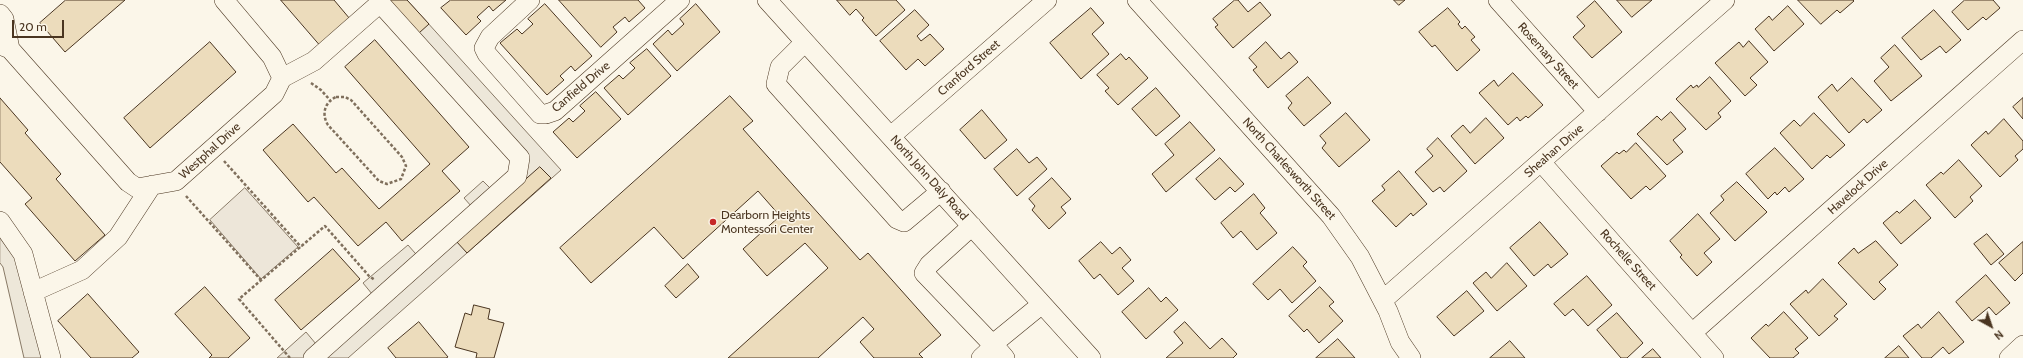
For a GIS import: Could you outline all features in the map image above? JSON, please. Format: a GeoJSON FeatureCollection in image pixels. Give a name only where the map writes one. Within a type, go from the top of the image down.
{"type":"FeatureCollection","features":[{"type":"Feature","properties":{"kind":"street"},"geometry":{"type":"LineString","coordinates":[[224,0],[272,57],[282,78],[314,61],[380,3],[520,158],[517,176],[313,358]]}},
{"type":"Feature","properties":{"kind":"street","name":"Canfield Drive"},"geometry":{"type":"LineString","coordinates":[[530,0],[490,36],[484,48],[487,54],[540,114],[546,114],[555,111],[680,0]]}},
{"type":"Feature","properties":{"kind":"street","name":"North John Daly Road"},"geometry":{"type":"LineString","coordinates":[[766,0],[1091,358]]}},
{"type":"Feature","properties":{"kind":"street","name":"Cranford Street"},"geometry":{"type":"LineString","coordinates":[[891,136],[1047,0]]}},
{"type":"Feature","properties":{"kind":"street","name":"North Charlesworth Street"},"geometry":{"type":"LineString","coordinates":[[1137,0],[1331,216],[1360,258],[1383,300],[1400,342],[1411,358]]}},
{"type":"Feature","properties":{"kind":"street","name":"Rosemary Street"},"geometry":{"type":"LineString","coordinates":[[1498,0],[1598,112]]}},
{"type":"Feature","properties":{"kind":"street","name":"Sheahan Drive"},"geometry":{"type":"LineString","coordinates":[[1383,300],[1725,0]]}},
{"type":"Feature","properties":{"kind":"street","name":"Westphal Drive"},"geometry":{"type":"LineString","coordinates":[[0,14],[4,19],[5,47],[128,182],[137,188],[176,181],[274,94],[282,78]]}},
{"type":"Feature","properties":{"kind":"street","name":"Havelock Drive"},"geometry":{"type":"LineString","coordinates":[[1692,333],[2023,40]]}},
{"type":"Feature","properties":{"kind":"street"},"geometry":{"type":"LineString","coordinates":[[805,42],[780,67],[776,84],[897,219],[904,222],[941,191]]}},
{"type":"Feature","properties":{"kind":"street","name":"Rochelle Street"},"geometry":{"type":"LineString","coordinates":[[1541,162],[1714,358]]}},
{"type":"Feature","properties":{"kind":"street"},"geometry":{"type":"LineString","coordinates":[[33,292],[82,270],[118,237],[152,185]]}},
{"type":"Feature","properties":{"kind":"street"},"geometry":{"type":"LineString","coordinates":[[0,221],[23,254],[51,358]]}},
{"type":"Feature","properties":{"kind":"street"},"geometry":{"type":"LineString","coordinates":[[972,226],[929,265],[924,273],[993,354]]}},
{"type":"Feature","properties":{"kind":"street"},"geometry":{"type":"LineString","coordinates":[[993,354],[994,344],[1042,304]]}},
{"type":"Feature","properties":{"kind":"street"},"geometry":{"type":"LineString","coordinates":[[2009,358],[2023,345]]}},
{"type":"Feature","properties":{"kind":"path"},"geometry":{"type":"LineString","coordinates":[[309,82],[321,90],[330,100]]}},
{"type":"Feature","properties":{"kind":"path"},"geometry":{"type":"LineString","coordinates":[[336,97],[345,97],[351,100],[402,157],[406,166],[401,179],[386,184],[379,181],[328,125],[325,120],[324,111],[330,100],[336,97]]}},
{"type":"Feature","properties":{"kind":"path"},"geometry":{"type":"LineString","coordinates":[[222,158],[301,247]]}},
{"type":"Feature","properties":{"kind":"path"},"geometry":{"type":"LineString","coordinates":[[183,193],[261,280]]}},
{"type":"Feature","properties":{"kind":"path"},"geometry":{"type":"LineString","coordinates":[[290,358],[239,299],[325,226],[371,276]]}},
{"type":"Feature","properties":{"kind":"shaded area"},"geometry":{"type":"Polygon","coordinates":[[[378,0],[407,0],[561,170],[348,358],[277,358],[306,332],[321,350],[377,300],[363,283],[408,245],[422,261],[472,207],[464,198],[483,181],[496,194],[520,158],[378,0]]]}},
{"type":"Feature","properties":{"kind":"shaded area"},"geometry":{"type":"Polygon","coordinates":[[[245,188],[298,247],[261,279],[210,220],[245,188]]]}},
{"type":"Feature","properties":{"kind":"shaded area"},"geometry":{"type":"Polygon","coordinates":[[[0,221],[23,254],[51,358],[24,358],[3,267],[0,263],[0,221]]]}},
{"type":"Feature","properties":{"kind":"building"},"geometry":{"type":"Polygon","coordinates":[[[66,0],[125,0],[65,52],[40,23],[66,0]]]}},
{"type":"Feature","properties":{"kind":"building"},"geometry":{"type":"Polygon","coordinates":[[[281,0],[334,0],[350,19],[320,45],[281,0]]]}},
{"type":"Feature","properties":{"kind":"building"},"geometry":{"type":"Polygon","coordinates":[[[389,0],[407,0],[429,24],[419,33],[389,0]]]}},
{"type":"Feature","properties":{"kind":"building"},"geometry":{"type":"Polygon","coordinates":[[[451,0],[506,0],[493,11],[489,6],[477,17],[481,21],[466,35],[441,8],[451,0]]]}},
{"type":"Feature","properties":{"kind":"building"},"geometry":{"type":"Polygon","coordinates":[[[559,0],[638,0],[645,8],[629,22],[625,17],[613,27],[617,32],[601,47],[559,0]]]}},
{"type":"Feature","properties":{"kind":"building"},"geometry":{"type":"Polygon","coordinates":[[[837,0],[896,0],[905,10],[876,36],[862,20],[864,18],[856,9],[850,15],[837,0]]]}},
{"type":"Feature","properties":{"kind":"building"},"geometry":{"type":"Polygon","coordinates":[[[1235,0],[1238,0],[1248,12],[1260,2],[1271,15],[1233,48],[1215,27],[1218,25],[1213,19],[1235,0]]]}},
{"type":"Feature","properties":{"kind":"building"},"geometry":{"type":"Polygon","coordinates":[[[1394,0],[1405,0],[1399,5],[1394,0]]]}},
{"type":"Feature","properties":{"kind":"building"},"geometry":{"type":"Polygon","coordinates":[[[1617,0],[1652,0],[1632,17],[1617,0]]]}},
{"type":"Feature","properties":{"kind":"building"},"geometry":{"type":"Polygon","coordinates":[[[1798,0],[1854,1],[1840,13],[1837,10],[1821,24],[1798,0]]]}},
{"type":"Feature","properties":{"kind":"building"},"geometry":{"type":"Polygon","coordinates":[[[1965,0],[1993,0],[2000,8],[1986,20],[1983,17],[1968,30],[1952,12],[1965,0]]]}},
{"type":"Feature","properties":{"kind":"building"},"geometry":{"type":"Polygon","coordinates":[[[1595,1],[1622,32],[1592,58],[1573,37],[1585,26],[1577,17],[1595,1]]]}},
{"type":"Feature","properties":{"kind":"building"},"geometry":{"type":"Polygon","coordinates":[[[545,4],[592,56],[575,71],[571,66],[560,76],[564,80],[547,95],[500,43],[517,29],[522,34],[533,24],[528,19],[545,4]]]}},
{"type":"Feature","properties":{"kind":"building"},"geometry":{"type":"Polygon","coordinates":[[[696,4],[720,32],[677,71],[653,44],[668,30],[672,35],[684,24],[680,19],[696,4]]]}},
{"type":"Feature","properties":{"kind":"building"},"geometry":{"type":"Polygon","coordinates":[[[1788,6],[1804,24],[1774,51],[1755,29],[1769,16],[1772,20],[1788,6]]]}},
{"type":"Feature","properties":{"kind":"building"},"geometry":{"type":"Polygon","coordinates":[[[1091,8],[1104,23],[1092,34],[1109,54],[1081,79],[1050,43],[1091,8]]]}},
{"type":"Feature","properties":{"kind":"building"},"geometry":{"type":"Polygon","coordinates":[[[1448,8],[1460,22],[1458,24],[1462,29],[1465,26],[1475,37],[1471,40],[1480,50],[1457,71],[1435,45],[1432,47],[1419,32],[1448,8]]]}},
{"type":"Feature","properties":{"kind":"building"},"geometry":{"type":"Polygon","coordinates":[[[915,10],[929,25],[917,36],[921,41],[930,34],[944,49],[925,66],[918,59],[906,70],[880,41],[915,10]]]}},
{"type":"Feature","properties":{"kind":"building"},"geometry":{"type":"Polygon","coordinates":[[[1934,10],[1961,40],[1946,53],[1940,46],[1921,60],[1902,38],[1934,10]]]}},
{"type":"Feature","properties":{"kind":"building"},"geometry":{"type":"Polygon","coordinates":[[[375,40],[469,147],[442,171],[460,191],[402,241],[386,222],[358,246],[314,197],[308,202],[263,150],[293,124],[336,173],[342,168],[379,209],[430,164],[345,67],[375,40]]]}},
{"type":"Feature","properties":{"kind":"building"},"geometry":{"type":"Polygon","coordinates":[[[1749,41],[1768,62],[1750,78],[1757,85],[1745,96],[1715,63],[1739,42],[1743,47],[1749,41]]]}},
{"type":"Feature","properties":{"kind":"building"},"geometry":{"type":"Polygon","coordinates":[[[210,42],[236,72],[150,148],[124,118],[210,42]]]}},
{"type":"Feature","properties":{"kind":"building"},"geometry":{"type":"Polygon","coordinates":[[[1266,42],[1281,59],[1289,52],[1298,62],[1268,88],[1253,70],[1257,67],[1249,58],[1266,42]]]}},
{"type":"Feature","properties":{"kind":"building"},"geometry":{"type":"Polygon","coordinates":[[[1895,45],[1922,76],[1891,101],[1874,81],[1889,67],[1881,58],[1895,45]]]}},
{"type":"Feature","properties":{"kind":"building"},"geometry":{"type":"Polygon","coordinates":[[[647,49],[671,76],[628,115],[604,88],[619,75],[623,79],[635,68],[630,63],[647,49]]]}},
{"type":"Feature","properties":{"kind":"building"},"geometry":{"type":"Polygon","coordinates":[[[1121,54],[1126,60],[1129,57],[1148,78],[1118,105],[1105,91],[1109,88],[1097,75],[1121,54]]]}},
{"type":"Feature","properties":{"kind":"building"},"geometry":{"type":"Polygon","coordinates":[[[1513,73],[1543,105],[1528,118],[1526,116],[1520,121],[1517,117],[1508,125],[1479,93],[1494,80],[1498,86],[1513,73]]]}},
{"type":"Feature","properties":{"kind":"building"},"geometry":{"type":"Polygon","coordinates":[[[1308,77],[1331,103],[1304,126],[1288,108],[1292,103],[1286,96],[1308,77]]]}},
{"type":"Feature","properties":{"kind":"building"},"geometry":{"type":"Polygon","coordinates":[[[1710,77],[1731,101],[1718,113],[1721,117],[1706,130],[1676,99],[1691,85],[1693,88],[1697,85],[1698,87],[1710,77]]]}},
{"type":"Feature","properties":{"kind":"building"},"geometry":{"type":"Polygon","coordinates":[[[1852,78],[1882,110],[1867,123],[1864,119],[1849,133],[1818,97],[1832,84],[1837,91],[1852,78]]]}},
{"type":"Feature","properties":{"kind":"building"},"geometry":{"type":"Polygon","coordinates":[[[1156,88],[1180,116],[1156,136],[1132,109],[1156,88]]]}},
{"type":"Feature","properties":{"kind":"building"},"geometry":{"type":"Polygon","coordinates":[[[596,92],[621,119],[577,158],[553,132],[569,118],[573,122],[585,111],[580,106],[596,92]]]}},
{"type":"Feature","properties":{"kind":"building"},"geometry":{"type":"Polygon","coordinates":[[[730,96],[753,121],[743,129],[860,260],[868,253],[941,335],[919,354],[923,358],[874,358],[860,342],[874,329],[863,317],[818,358],[728,358],[828,268],[805,243],[767,276],[743,249],[780,216],[758,191],[683,259],[654,227],[591,283],[560,248],[730,96]]]}},
{"type":"Feature","properties":{"kind":"building"},"geometry":{"type":"Polygon","coordinates":[[[0,98],[28,130],[25,133],[61,174],[56,179],[105,235],[75,261],[25,204],[32,198],[0,162],[0,98]]]}},
{"type":"Feature","properties":{"kind":"building"},"geometry":{"type":"Polygon","coordinates":[[[2023,98],[2023,119],[2013,107],[2023,98]]]}},
{"type":"Feature","properties":{"kind":"building"},"geometry":{"type":"Polygon","coordinates":[[[982,110],[1007,140],[985,159],[960,130],[982,110]]]}},
{"type":"Feature","properties":{"kind":"building"},"geometry":{"type":"Polygon","coordinates":[[[1671,112],[1686,129],[1673,140],[1683,152],[1667,165],[1637,134],[1657,116],[1661,120],[1671,112]]]}},
{"type":"Feature","properties":{"kind":"building"},"geometry":{"type":"Polygon","coordinates":[[[1346,113],[1370,140],[1339,167],[1322,148],[1326,143],[1320,136],[1346,113]]]}},
{"type":"Feature","properties":{"kind":"building"},"geometry":{"type":"Polygon","coordinates":[[[1814,113],[1845,145],[1830,158],[1827,155],[1812,169],[1780,133],[1794,120],[1800,126],[1814,113]]]}},
{"type":"Feature","properties":{"kind":"building"},"geometry":{"type":"Polygon","coordinates":[[[1486,118],[1504,138],[1475,164],[1451,136],[1463,125],[1470,133],[1486,118]]]}},
{"type":"Feature","properties":{"kind":"building"},"geometry":{"type":"Polygon","coordinates":[[[2004,119],[2023,141],[2023,149],[2015,156],[2018,160],[2000,177],[1971,145],[1986,131],[1988,134],[2004,119]]]}},
{"type":"Feature","properties":{"kind":"building"},"geometry":{"type":"Polygon","coordinates":[[[1190,122],[1215,150],[1166,192],[1152,174],[1174,155],[1165,144],[1190,122]]]}},
{"type":"Feature","properties":{"kind":"building"},"geometry":{"type":"Polygon","coordinates":[[[1438,138],[1467,171],[1444,192],[1440,187],[1433,192],[1415,172],[1433,156],[1427,149],[1438,138]]]}},
{"type":"Feature","properties":{"kind":"building"},"geometry":{"type":"Polygon","coordinates":[[[1636,143],[1666,176],[1650,190],[1646,186],[1631,199],[1601,166],[1617,152],[1619,154],[1624,150],[1626,152],[1636,143]]]}},
{"type":"Feature","properties":{"kind":"building"},"geometry":{"type":"Polygon","coordinates":[[[1775,148],[1804,179],[1789,192],[1785,187],[1777,195],[1775,192],[1768,199],[1746,174],[1775,148]]]}},
{"type":"Feature","properties":{"kind":"building"},"geometry":{"type":"Polygon","coordinates":[[[1017,149],[1029,163],[1037,157],[1047,169],[1017,196],[994,169],[1017,149]]]}},
{"type":"Feature","properties":{"kind":"building"},"geometry":{"type":"Polygon","coordinates":[[[1220,158],[1244,184],[1235,192],[1230,187],[1215,200],[1196,179],[1220,158]]]}},
{"type":"Feature","properties":{"kind":"building"},"geometry":{"type":"Polygon","coordinates":[[[1959,160],[1982,186],[1970,197],[1973,201],[1955,218],[1926,185],[1941,172],[1943,174],[1959,160]]]}},
{"type":"Feature","properties":{"kind":"building"},"geometry":{"type":"Polygon","coordinates":[[[540,167],[551,178],[467,253],[456,241],[540,167]]]}},
{"type":"Feature","properties":{"kind":"building"},"geometry":{"type":"Polygon","coordinates":[[[1399,171],[1427,204],[1413,216],[1411,213],[1396,227],[1372,201],[1385,190],[1382,186],[1399,171]]]}},
{"type":"Feature","properties":{"kind":"building"},"geometry":{"type":"Polygon","coordinates":[[[1052,178],[1071,199],[1061,207],[1066,213],[1049,229],[1032,210],[1035,206],[1029,199],[1052,178]]]}},
{"type":"Feature","properties":{"kind":"building"},"geometry":{"type":"Polygon","coordinates":[[[1737,182],[1767,212],[1735,241],[1710,213],[1724,200],[1721,196],[1737,182]]]}},
{"type":"Feature","properties":{"kind":"building"},"geometry":{"type":"Polygon","coordinates":[[[1254,194],[1265,208],[1260,213],[1277,233],[1257,250],[1241,231],[1233,238],[1221,223],[1254,194]]]}},
{"type":"Feature","properties":{"kind":"building"},"geometry":{"type":"Polygon","coordinates":[[[1915,200],[1931,218],[1901,244],[1883,223],[1897,211],[1899,213],[1915,200]]]}},
{"type":"Feature","properties":{"kind":"building"},"geometry":{"type":"Polygon","coordinates":[[[1698,214],[1720,239],[1704,253],[1712,262],[1697,276],[1680,257],[1682,255],[1670,241],[1698,214]]]}},
{"type":"Feature","properties":{"kind":"building"},"geometry":{"type":"Polygon","coordinates":[[[1540,222],[1568,254],[1551,268],[1548,264],[1534,276],[1510,248],[1540,222]]]}},
{"type":"Feature","properties":{"kind":"building"},"geometry":{"type":"Polygon","coordinates":[[[1987,234],[2004,254],[1991,265],[1974,244],[1987,234]]]}},
{"type":"Feature","properties":{"kind":"building"},"geometry":{"type":"Polygon","coordinates":[[[1876,241],[1898,265],[1879,282],[1886,289],[1874,300],[1838,263],[1854,248],[1858,253],[1876,241]]]}},
{"type":"Feature","properties":{"kind":"building"},"geometry":{"type":"Polygon","coordinates":[[[1101,242],[1112,254],[1120,247],[1131,260],[1122,268],[1134,281],[1118,295],[1100,274],[1094,279],[1079,261],[1101,242]]]}},
{"type":"Feature","properties":{"kind":"building"},"geometry":{"type":"Polygon","coordinates":[[[2023,242],[2023,273],[2015,281],[1999,263],[2023,242]]]}},
{"type":"Feature","properties":{"kind":"building"},"geometry":{"type":"Polygon","coordinates":[[[1293,247],[1307,262],[1303,266],[1316,281],[1292,303],[1280,289],[1268,300],[1253,284],[1293,247]]]}},
{"type":"Feature","properties":{"kind":"building"},"geometry":{"type":"Polygon","coordinates":[[[333,249],[360,279],[301,330],[275,300],[333,249]]]}},
{"type":"Feature","properties":{"kind":"building"},"geometry":{"type":"Polygon","coordinates":[[[1507,263],[1527,286],[1497,311],[1473,283],[1486,272],[1491,278],[1507,263]]]}},
{"type":"Feature","properties":{"kind":"building"},"geometry":{"type":"Polygon","coordinates":[[[688,264],[699,277],[676,298],[665,286],[688,264]]]}},
{"type":"Feature","properties":{"kind":"building"},"geometry":{"type":"Polygon","coordinates":[[[1986,275],[2010,303],[1996,315],[1989,307],[1972,321],[1956,302],[1986,275]]]}},
{"type":"Feature","properties":{"kind":"building"},"geometry":{"type":"Polygon","coordinates":[[[1587,276],[1612,305],[1588,326],[1573,309],[1565,316],[1554,304],[1587,276]]]}},
{"type":"Feature","properties":{"kind":"building"},"geometry":{"type":"Polygon","coordinates":[[[1823,279],[1847,304],[1834,316],[1838,319],[1819,336],[1790,304],[1806,290],[1808,293],[1823,279]]]}},
{"type":"Feature","properties":{"kind":"building"},"geometry":{"type":"Polygon","coordinates":[[[205,287],[250,338],[228,358],[209,358],[212,355],[175,314],[205,287]]]}},
{"type":"Feature","properties":{"kind":"building"},"geometry":{"type":"Polygon","coordinates":[[[1320,287],[1334,302],[1329,306],[1343,321],[1319,343],[1307,329],[1304,332],[1289,316],[1320,287]]]}},
{"type":"Feature","properties":{"kind":"building"},"geometry":{"type":"Polygon","coordinates":[[[1149,288],[1161,302],[1166,297],[1178,310],[1146,339],[1122,312],[1149,288]]]}},
{"type":"Feature","properties":{"kind":"building"},"geometry":{"type":"Polygon","coordinates":[[[1467,291],[1484,311],[1454,336],[1437,317],[1467,291]]]}},
{"type":"Feature","properties":{"kind":"building"},"geometry":{"type":"Polygon","coordinates":[[[88,294],[139,352],[132,358],[91,358],[58,321],[88,294]]]}},
{"type":"Feature","properties":{"kind":"building"},"geometry":{"type":"Polygon","coordinates":[[[474,305],[490,309],[488,319],[504,323],[494,358],[476,358],[477,353],[455,347],[465,313],[471,315],[474,305]]]}},
{"type":"Feature","properties":{"kind":"building"},"geometry":{"type":"Polygon","coordinates":[[[1784,312],[1808,338],[1795,349],[1799,353],[1793,358],[1770,358],[1751,338],[1766,324],[1768,326],[1784,312]]]}},
{"type":"Feature","properties":{"kind":"building"},"geometry":{"type":"Polygon","coordinates":[[[1939,312],[1964,342],[1949,354],[1943,347],[1931,358],[1922,358],[1903,336],[1918,324],[1921,328],[1939,312]]]}},
{"type":"Feature","properties":{"kind":"building"},"geometry":{"type":"Polygon","coordinates":[[[1617,313],[1643,343],[1627,358],[1621,358],[1597,330],[1617,313]]]}},
{"type":"Feature","properties":{"kind":"building"},"geometry":{"type":"Polygon","coordinates":[[[419,322],[448,357],[396,358],[388,348],[419,322]]]}},
{"type":"Feature","properties":{"kind":"building"},"geometry":{"type":"Polygon","coordinates":[[[1185,322],[1210,349],[1222,338],[1237,354],[1233,358],[1166,358],[1183,343],[1174,332],[1185,322]]]}},
{"type":"Feature","properties":{"kind":"building"},"geometry":{"type":"Polygon","coordinates":[[[1338,339],[1355,358],[1316,358],[1338,339]]]}},
{"type":"Feature","properties":{"kind":"building"},"geometry":{"type":"Polygon","coordinates":[[[1510,341],[1525,358],[1490,358],[1510,341]]]}},
{"type":"Feature","properties":{"kind":"building"},"geometry":{"type":"Polygon","coordinates":[[[1899,346],[1909,358],[1885,358],[1899,346]]]}},
{"type":"Feature","properties":{"kind":"building"},"geometry":{"type":"Polygon","coordinates":[[[1653,349],[1661,358],[1642,358],[1653,349]]]}},
{"type":"Feature","properties":{"kind":"place","name":"Dearborn Heights Montessori Center"},"geometry":{"type":"Point","coordinates":[713,222]}}]}
